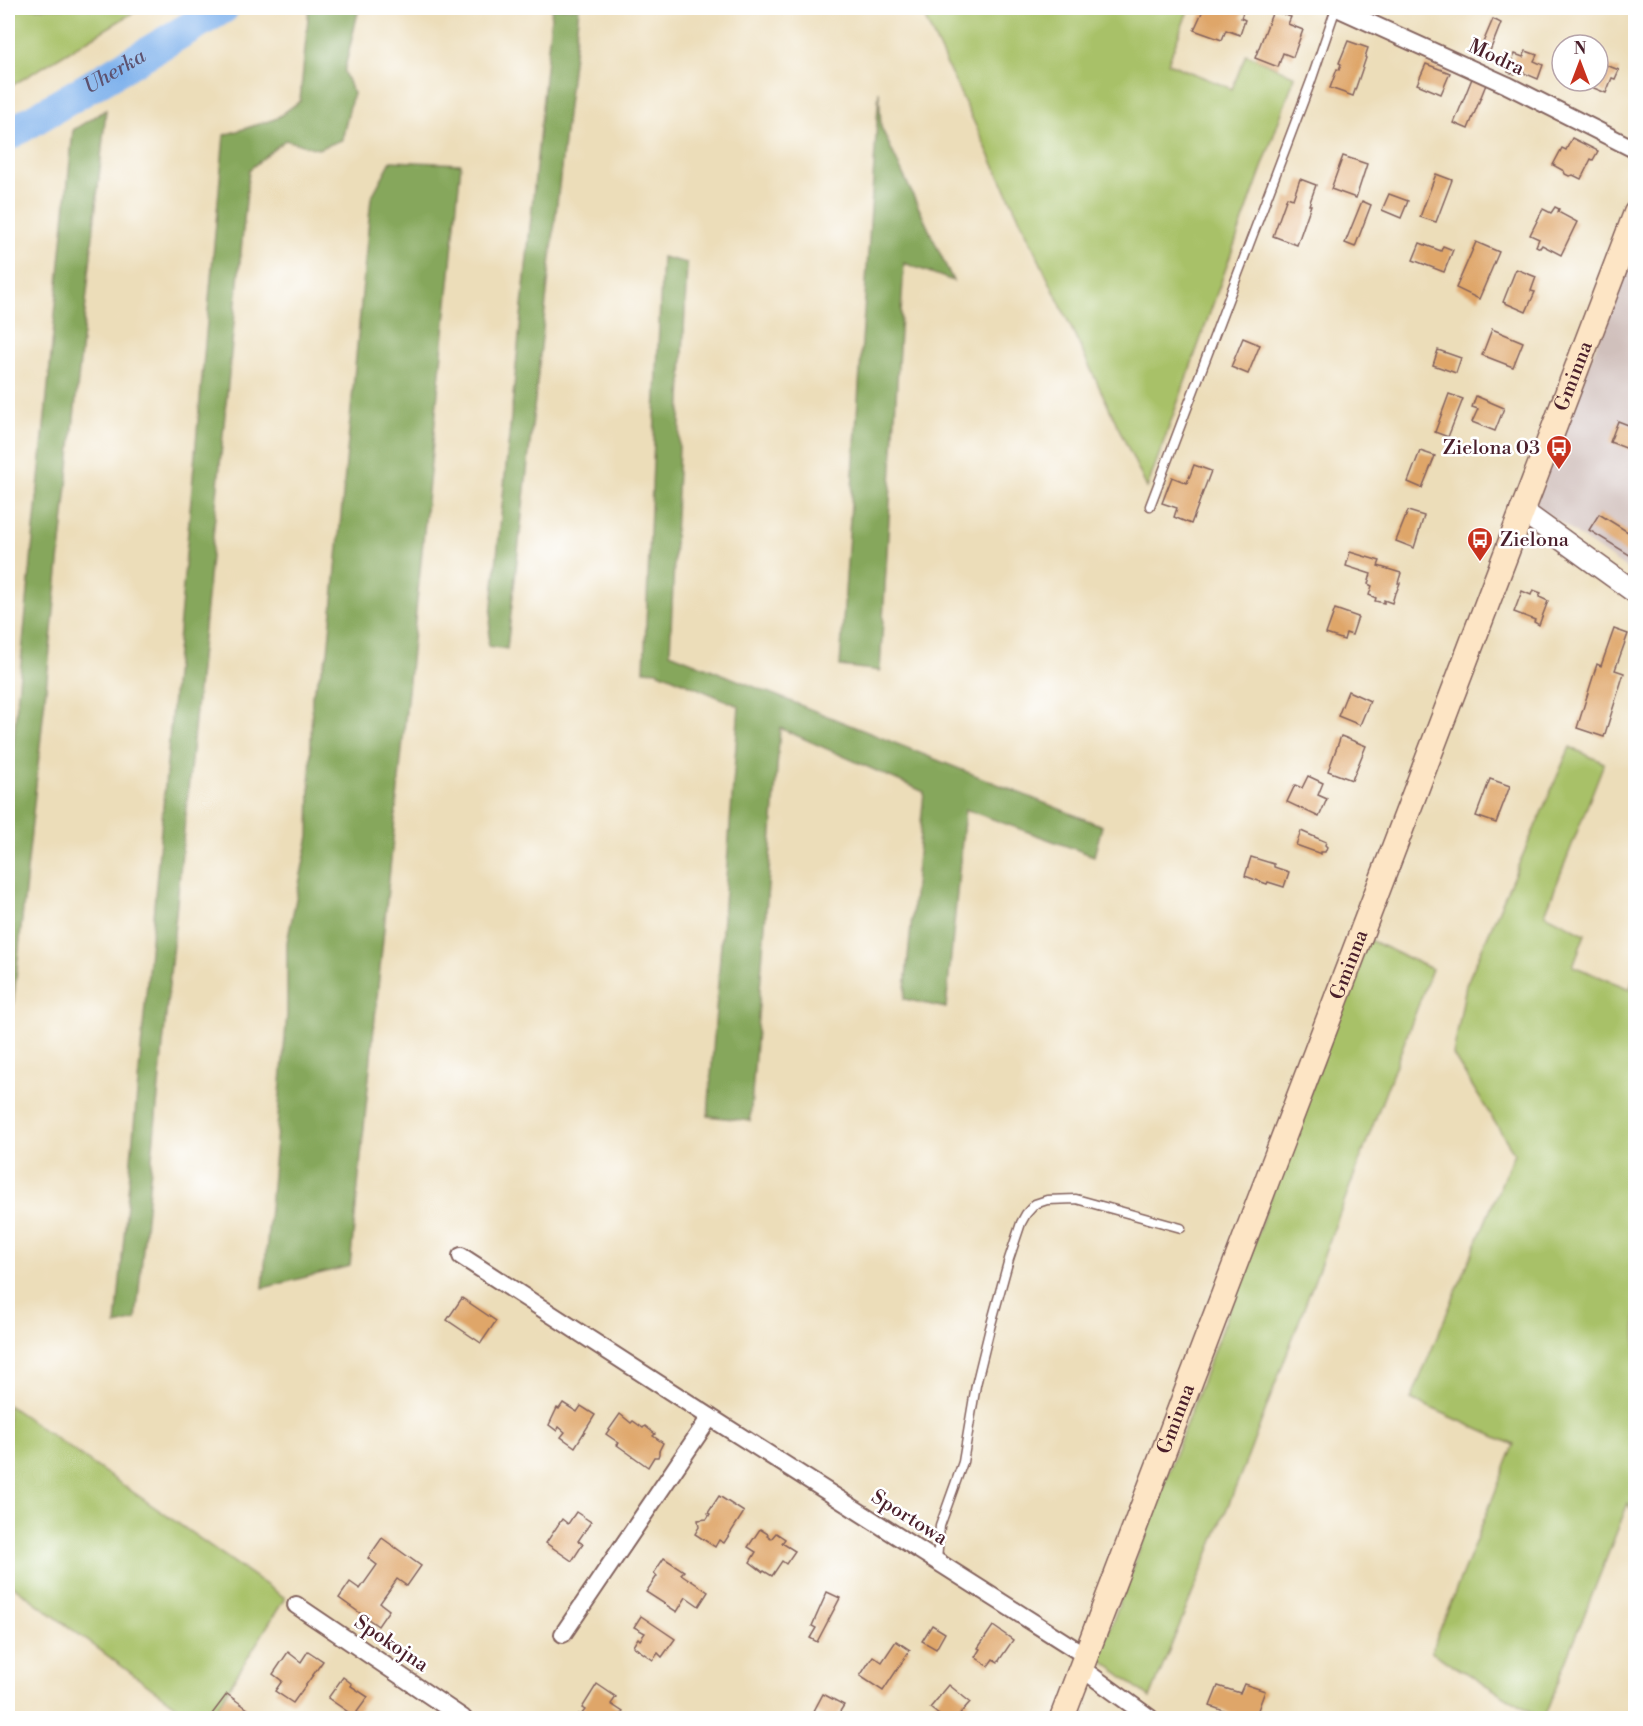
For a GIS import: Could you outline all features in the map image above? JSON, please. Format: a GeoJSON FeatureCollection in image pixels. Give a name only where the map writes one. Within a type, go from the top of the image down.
{"type":"FeatureCollection","features":[{"type":"Feature","properties":{"kind":"main road","name":"Gminna"},"geometry":{"type":"LineString","coordinates":[[1062,1719],[1635,213]]}},
{"type":"Feature","properties":{"kind":"street","name":"Modra"},"geometry":{"type":"LineString","coordinates":[[1336,8],[1507,85],[1635,150]]}},
{"type":"Feature","properties":{"kind":"street"},"geometry":{"type":"LineString","coordinates":[[1521,510],[1635,593]]}},
{"type":"Feature","properties":{"kind":"street","name":"Sportowa"},"geometry":{"type":"LineString","coordinates":[[461,1256],[937,1560],[1084,1662],[1150,1719]]}},
{"type":"Feature","properties":{"kind":"street"},"geometry":{"type":"LineString","coordinates":[[563,1634],[710,1417]]}},
{"type":"Feature","properties":{"kind":"street","name":"Spokojna"},"geometry":{"type":"LineString","coordinates":[[296,1605],[463,1719]]}},
{"type":"Feature","properties":{"kind":"lane"},"geometry":{"type":"LineString","coordinates":[[1150,506],[1311,81],[1336,8]]}},
{"type":"Feature","properties":{"kind":"lane"},"geometry":{"type":"LineString","coordinates":[[937,1560],[940,1526],[963,1462],[976,1385],[990,1328],[1009,1259],[1026,1214],[1035,1204],[1047,1200],[1076,1199],[1181,1228]]}},
{"type":"Feature","properties":{"kind":"shaded area"},"geometry":{"type":"Polygon","coordinates":[[[1635,243],[1635,575],[1535,505],[1635,243]]]}},
{"type":"Feature","properties":{"kind":"green space"},"geometry":{"type":"Polygon","coordinates":[[[8,8],[141,8],[8,88],[8,8]]]}},
{"type":"Feature","properties":{"kind":"green space"},"geometry":{"type":"Polygon","coordinates":[[[309,8],[359,8],[344,72],[353,93],[342,140],[318,149],[285,140],[249,170],[136,1320],[116,1325],[224,135],[275,119],[300,101],[309,8]]]}},
{"type":"Feature","properties":{"kind":"green space"},"geometry":{"type":"Polygon","coordinates":[[[552,8],[579,8],[507,649],[488,646],[552,8]]]}},
{"type":"Feature","properties":{"kind":"green space"},"geometry":{"type":"Polygon","coordinates":[[[920,8],[1189,8],[1168,63],[1232,89],[1246,54],[1295,76],[1147,488],[920,8]]]}},
{"type":"Feature","properties":{"kind":"green space"},"geometry":{"type":"Polygon","coordinates":[[[879,91],[881,127],[953,281],[904,263],[880,671],[840,666],[879,91]]]}},
{"type":"Feature","properties":{"kind":"green space"},"geometry":{"type":"Polygon","coordinates":[[[106,110],[8,1054],[8,796],[73,130],[106,110]]]}},
{"type":"Feature","properties":{"kind":"green space"},"geometry":{"type":"Polygon","coordinates":[[[391,161],[461,164],[350,1266],[263,1288],[287,1015],[287,942],[309,836],[312,695],[328,653],[371,198],[391,161]]]}},
{"type":"Feature","properties":{"kind":"green space"},"geometry":{"type":"Polygon","coordinates":[[[662,257],[687,263],[670,653],[1102,826],[1094,856],[965,809],[946,1008],[904,999],[924,792],[780,728],[750,1121],[708,1116],[739,706],[657,671],[644,670],[662,257]]]}},
{"type":"Feature","properties":{"kind":"green space"},"geometry":{"type":"Polygon","coordinates":[[[1570,747],[1604,763],[1545,914],[1585,934],[1573,966],[1630,989],[1635,974],[1636,1520],[1628,1503],[1544,1718],[1541,1718],[1431,1652],[1514,1445],[1411,1399],[1514,1153],[1453,1055],[1466,985],[1570,747]]]}},
{"type":"Feature","properties":{"kind":"green space"},"geometry":{"type":"Polygon","coordinates":[[[1367,939],[1432,969],[1247,1459],[1150,1698],[1099,1658],[1367,939]]]}},
{"type":"Feature","properties":{"kind":"green space"},"geometry":{"type":"Polygon","coordinates":[[[8,1405],[285,1598],[210,1718],[192,1718],[8,1582],[8,1405]]]}},
{"type":"Feature","properties":{"kind":"building"},"geometry":{"type":"Polygon","coordinates":[[[1204,8],[1244,9],[1241,18],[1245,20],[1240,35],[1226,30],[1222,40],[1194,30],[1204,8]]]}},
{"type":"Feature","properties":{"kind":"building"},"geometry":{"type":"Polygon","coordinates":[[[1273,11],[1291,17],[1288,24],[1303,30],[1293,57],[1283,53],[1278,67],[1255,58],[1273,11]]]}},
{"type":"Feature","properties":{"kind":"building"},"geometry":{"type":"Polygon","coordinates":[[[1493,19],[1501,23],[1488,56],[1479,52],[1493,19]]]}},
{"type":"Feature","properties":{"kind":"building"},"geometry":{"type":"Polygon","coordinates":[[[1348,41],[1368,48],[1353,96],[1330,88],[1337,69],[1339,70],[1341,64],[1339,63],[1348,41]]]}},
{"type":"Feature","properties":{"kind":"building"},"geometry":{"type":"Polygon","coordinates":[[[1526,51],[1537,55],[1534,61],[1543,65],[1538,79],[1517,70],[1515,74],[1508,72],[1515,54],[1523,57],[1526,51]]]}},
{"type":"Feature","properties":{"kind":"building"},"geometry":{"type":"Polygon","coordinates":[[[1426,64],[1450,73],[1441,94],[1417,84],[1426,64]]]}},
{"type":"Feature","properties":{"kind":"building"},"geometry":{"type":"Polygon","coordinates":[[[1610,67],[1619,70],[1615,79],[1612,78],[1610,83],[1610,67]]]}},
{"type":"Feature","properties":{"kind":"building"},"geometry":{"type":"Polygon","coordinates":[[[1473,76],[1487,82],[1468,129],[1454,123],[1473,76]]]}},
{"type":"Feature","properties":{"kind":"building"},"geometry":{"type":"Polygon","coordinates":[[[1572,138],[1598,151],[1593,160],[1591,159],[1581,179],[1565,174],[1553,165],[1562,148],[1566,150],[1572,138]]]}},
{"type":"Feature","properties":{"kind":"building"},"geometry":{"type":"Polygon","coordinates":[[[1343,156],[1367,164],[1356,198],[1331,189],[1343,156]]]}},
{"type":"Feature","properties":{"kind":"building"},"geometry":{"type":"Polygon","coordinates":[[[1436,174],[1452,180],[1436,222],[1420,217],[1436,174]]]}},
{"type":"Feature","properties":{"kind":"building"},"geometry":{"type":"Polygon","coordinates":[[[1300,179],[1316,185],[1297,245],[1273,236],[1287,197],[1293,199],[1300,179]]]}},
{"type":"Feature","properties":{"kind":"building"},"geometry":{"type":"Polygon","coordinates":[[[1389,194],[1408,201],[1401,218],[1382,210],[1389,194]]]}},
{"type":"Feature","properties":{"kind":"building"},"geometry":{"type":"Polygon","coordinates":[[[1362,201],[1371,205],[1355,247],[1345,243],[1362,201]]]}},
{"type":"Feature","properties":{"kind":"building"},"geometry":{"type":"Polygon","coordinates":[[[1555,207],[1559,209],[1558,212],[1577,222],[1561,255],[1542,245],[1540,248],[1536,246],[1539,239],[1530,235],[1543,209],[1551,213],[1555,207]]]}},
{"type":"Feature","properties":{"kind":"building"},"geometry":{"type":"Polygon","coordinates":[[[1476,242],[1499,252],[1479,299],[1456,288],[1476,242]]]}},
{"type":"Feature","properties":{"kind":"building"},"geometry":{"type":"Polygon","coordinates":[[[1420,243],[1441,251],[1443,246],[1453,250],[1444,272],[1413,260],[1420,243]]]}},
{"type":"Feature","properties":{"kind":"building"},"geometry":{"type":"Polygon","coordinates":[[[1516,269],[1536,277],[1531,291],[1535,292],[1526,312],[1503,302],[1516,269]]]}},
{"type":"Feature","properties":{"kind":"building"},"geometry":{"type":"Polygon","coordinates":[[[1492,329],[1523,342],[1513,367],[1482,355],[1492,329]]]}},
{"type":"Feature","properties":{"kind":"building"},"geometry":{"type":"Polygon","coordinates":[[[1243,338],[1260,345],[1248,374],[1231,367],[1243,338]]]}},
{"type":"Feature","properties":{"kind":"building"},"geometry":{"type":"Polygon","coordinates":[[[1438,350],[1461,358],[1456,373],[1433,365],[1438,350]]]}},
{"type":"Feature","properties":{"kind":"building"},"geometry":{"type":"Polygon","coordinates":[[[1449,394],[1463,399],[1448,437],[1435,432],[1449,394]]]}},
{"type":"Feature","properties":{"kind":"building"},"geometry":{"type":"Polygon","coordinates":[[[1476,396],[1504,408],[1495,431],[1472,422],[1478,409],[1472,407],[1476,396]]]}},
{"type":"Feature","properties":{"kind":"building"},"geometry":{"type":"Polygon","coordinates":[[[1618,421],[1636,428],[1636,452],[1610,442],[1618,421]]]}},
{"type":"Feature","properties":{"kind":"building"},"geometry":{"type":"Polygon","coordinates":[[[1420,451],[1435,456],[1422,488],[1408,482],[1420,451]]]}},
{"type":"Feature","properties":{"kind":"building"},"geometry":{"type":"Polygon","coordinates":[[[1194,465],[1211,471],[1191,524],[1174,517],[1177,508],[1162,503],[1172,477],[1187,483],[1194,465]]]}},
{"type":"Feature","properties":{"kind":"building"},"geometry":{"type":"Polygon","coordinates":[[[1408,511],[1424,516],[1414,548],[1396,541],[1408,511]]]}},
{"type":"Feature","properties":{"kind":"building"},"geometry":{"type":"Polygon","coordinates":[[[1599,514],[1636,537],[1636,559],[1589,530],[1599,514]]]}},
{"type":"Feature","properties":{"kind":"building"},"geometry":{"type":"Polygon","coordinates":[[[1350,552],[1380,561],[1378,566],[1401,573],[1398,583],[1400,583],[1392,603],[1384,600],[1384,603],[1375,601],[1376,598],[1369,595],[1372,586],[1368,584],[1371,574],[1346,566],[1350,552]]]}},
{"type":"Feature","properties":{"kind":"building"},"geometry":{"type":"Polygon","coordinates":[[[1533,590],[1541,593],[1539,597],[1548,601],[1539,625],[1534,622],[1535,620],[1514,612],[1522,591],[1531,595],[1533,590]]]}},
{"type":"Feature","properties":{"kind":"building"},"geometry":{"type":"Polygon","coordinates":[[[1335,609],[1358,617],[1352,635],[1346,633],[1344,640],[1326,634],[1335,609]]]}},
{"type":"Feature","properties":{"kind":"building"},"geometry":{"type":"Polygon","coordinates":[[[1614,629],[1628,634],[1615,670],[1624,673],[1604,737],[1577,728],[1597,664],[1601,666],[1614,629]]]}},
{"type":"Feature","properties":{"kind":"building"},"geometry":{"type":"Polygon","coordinates":[[[1348,691],[1370,701],[1360,725],[1338,716],[1348,691]]]}},
{"type":"Feature","properties":{"kind":"building"},"geometry":{"type":"Polygon","coordinates":[[[1341,736],[1366,746],[1352,780],[1328,771],[1341,736]]]}},
{"type":"Feature","properties":{"kind":"building"},"geometry":{"type":"Polygon","coordinates":[[[1308,776],[1323,783],[1318,795],[1327,799],[1319,817],[1287,802],[1295,785],[1302,788],[1308,776]]]}},
{"type":"Feature","properties":{"kind":"building"},"geometry":{"type":"Polygon","coordinates":[[[1490,779],[1510,786],[1496,823],[1476,816],[1490,779]]]}},
{"type":"Feature","properties":{"kind":"building"},"geometry":{"type":"Polygon","coordinates":[[[1301,831],[1326,842],[1325,852],[1321,854],[1296,845],[1301,831]]]}},
{"type":"Feature","properties":{"kind":"building"},"geometry":{"type":"Polygon","coordinates":[[[1251,857],[1274,864],[1274,867],[1289,872],[1284,887],[1245,876],[1251,857]]]}},
{"type":"Feature","properties":{"kind":"building"},"geometry":{"type":"Polygon","coordinates":[[[462,1298],[496,1321],[481,1343],[447,1320],[462,1298]]]}},
{"type":"Feature","properties":{"kind":"building"},"geometry":{"type":"Polygon","coordinates":[[[563,1403],[577,1412],[581,1406],[595,1415],[575,1447],[561,1437],[565,1432],[559,1427],[557,1431],[549,1425],[557,1408],[559,1409],[563,1403]]]}},
{"type":"Feature","properties":{"kind":"building"},"geometry":{"type":"Polygon","coordinates":[[[620,1414],[631,1423],[633,1421],[643,1428],[645,1426],[663,1443],[658,1457],[654,1457],[648,1467],[617,1445],[619,1443],[606,1434],[620,1414]]]}},
{"type":"Feature","properties":{"kind":"building"},"geometry":{"type":"Polygon","coordinates":[[[719,1496],[744,1512],[724,1543],[719,1540],[715,1547],[695,1534],[699,1527],[698,1520],[707,1519],[710,1514],[708,1513],[719,1496]]]}},
{"type":"Feature","properties":{"kind":"building"},"geometry":{"type":"Polygon","coordinates":[[[576,1512],[591,1522],[578,1541],[583,1544],[572,1561],[546,1543],[562,1519],[568,1524],[576,1512]]]}},
{"type":"Feature","properties":{"kind":"building"},"geometry":{"type":"Polygon","coordinates":[[[760,1529],[771,1539],[776,1533],[785,1539],[782,1543],[795,1551],[786,1564],[782,1561],[772,1576],[750,1562],[756,1552],[748,1547],[760,1529]]]}},
{"type":"Feature","properties":{"kind":"building"},"geometry":{"type":"Polygon","coordinates":[[[382,1538],[421,1566],[407,1586],[397,1579],[380,1603],[389,1610],[378,1626],[339,1598],[350,1582],[360,1589],[377,1565],[368,1558],[382,1538]]]}},
{"type":"Feature","properties":{"kind":"building"},"geometry":{"type":"Polygon","coordinates":[[[664,1558],[684,1571],[681,1574],[708,1592],[699,1606],[686,1597],[677,1612],[646,1592],[657,1576],[654,1573],[664,1558]]]}},
{"type":"Feature","properties":{"kind":"building"},"geometry":{"type":"Polygon","coordinates":[[[827,1592],[840,1598],[817,1642],[810,1638],[816,1628],[812,1626],[827,1592]]]}},
{"type":"Feature","properties":{"kind":"building"},"geometry":{"type":"Polygon","coordinates":[[[641,1616],[675,1639],[662,1657],[658,1653],[653,1660],[633,1646],[645,1633],[634,1627],[641,1616]]]}},
{"type":"Feature","properties":{"kind":"building"},"geometry":{"type":"Polygon","coordinates":[[[932,1625],[945,1633],[936,1649],[922,1641],[932,1625]]]}},
{"type":"Feature","properties":{"kind":"building"},"geometry":{"type":"Polygon","coordinates":[[[993,1626],[1013,1640],[998,1662],[993,1659],[988,1666],[975,1657],[980,1649],[978,1648],[993,1626]]]}},
{"type":"Feature","properties":{"kind":"building"},"geometry":{"type":"Polygon","coordinates":[[[896,1641],[910,1650],[883,1691],[860,1676],[873,1656],[882,1662],[896,1641]]]}},
{"type":"Feature","properties":{"kind":"building"},"geometry":{"type":"Polygon","coordinates":[[[308,1651],[323,1661],[293,1703],[275,1691],[282,1681],[273,1674],[288,1652],[301,1662],[308,1651]]]}},
{"type":"Feature","properties":{"kind":"building"},"geometry":{"type":"Polygon","coordinates":[[[343,1677],[352,1684],[351,1686],[368,1697],[354,1716],[328,1698],[343,1677]]]}},
{"type":"Feature","properties":{"kind":"building"},"geometry":{"type":"Polygon","coordinates":[[[597,1684],[616,1697],[611,1704],[623,1712],[618,1718],[575,1718],[585,1710],[582,1708],[597,1684]]]}},
{"type":"Feature","properties":{"kind":"building"},"geometry":{"type":"Polygon","coordinates":[[[1244,1684],[1265,1691],[1255,1718],[1232,1718],[1234,1713],[1210,1706],[1218,1686],[1240,1693],[1244,1684]]]}},
{"type":"Feature","properties":{"kind":"building"},"geometry":{"type":"Polygon","coordinates":[[[949,1685],[970,1702],[956,1718],[943,1718],[930,1708],[949,1685]]]}},
{"type":"Feature","properties":{"kind":"building"},"geometry":{"type":"Polygon","coordinates":[[[227,1694],[259,1717],[209,1718],[227,1694]]]}},
{"type":"Feature","properties":{"kind":"building"},"geometry":{"type":"Polygon","coordinates":[[[823,1694],[844,1705],[836,1718],[828,1718],[814,1711],[823,1694]]]}},
{"type":"Feature","properties":{"kind":"waterway","name":"Uherka"},"geometry":{"type":"LineString","coordinates":[[8,135],[223,8]]}},
{"type":"Feature","properties":{"kind":"place","name":"Zielona 03"},"geometry":{"type":"Point","coordinates":[1559,471]}},
{"type":"Feature","properties":{"kind":"place","name":"Zielona"},"geometry":{"type":"Point","coordinates":[1480,563]}}]}
